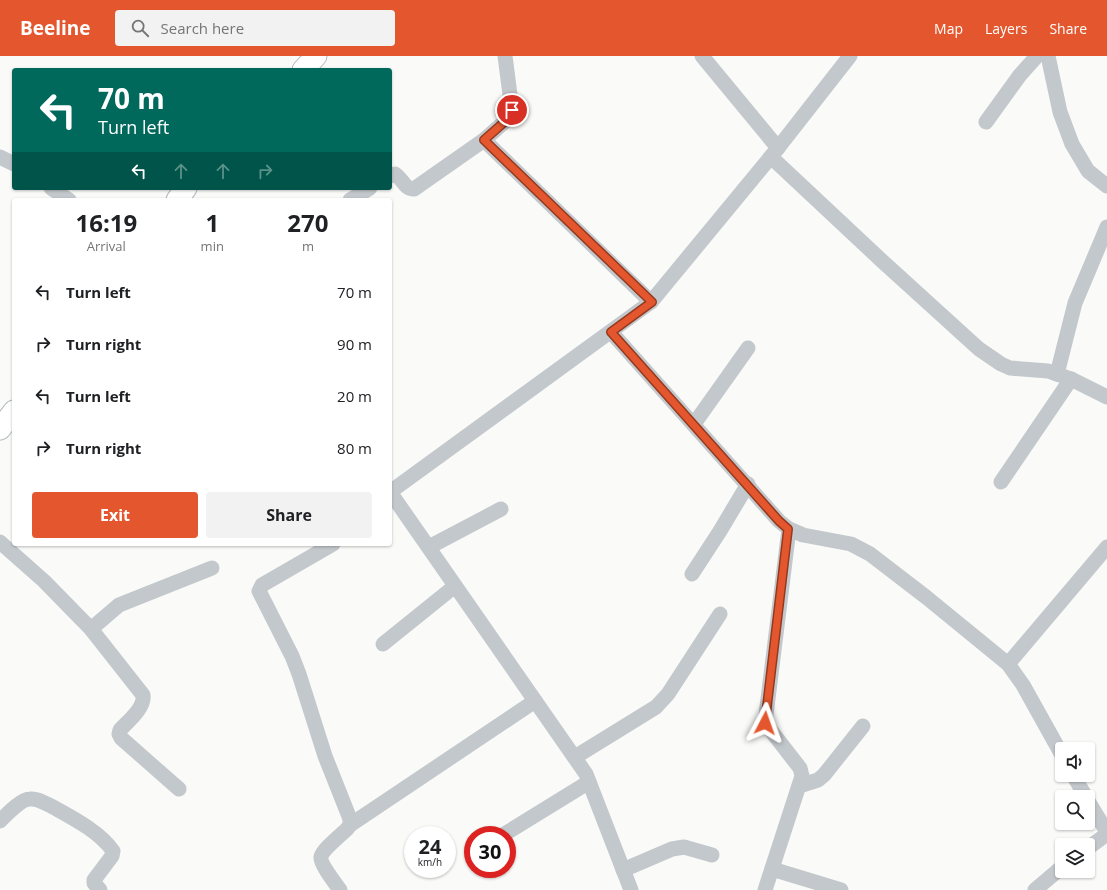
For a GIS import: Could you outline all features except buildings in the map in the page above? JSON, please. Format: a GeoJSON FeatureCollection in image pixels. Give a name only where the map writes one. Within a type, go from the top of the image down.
{"type":"FeatureCollection","features":[{"type":"Feature","properties":{"kind":"street"},"geometry":{"type":"LineString","coordinates":[[304,68],[316,56]]}},
{"type":"Feature","properties":{"kind":"street"},"geometry":{"type":"LineString","coordinates":[[392,175],[395,174],[406,187],[414,189],[484,140],[511,115],[512,110],[505,56]]}},
{"type":"Feature","properties":{"kind":"street"},"geometry":{"type":"LineString","coordinates":[[702,56],[774,153],[881,260],[979,348],[1001,364],[1010,368],[1048,371],[1071,379],[1107,397]]}},
{"type":"Feature","properties":{"kind":"street"},"geometry":{"type":"LineString","coordinates":[[392,491],[652,302],[774,153],[850,56]]}},
{"type":"Feature","properties":{"kind":"street"},"geometry":{"type":"LineString","coordinates":[[986,122],[1020,76],[1037,56]]}},
{"type":"Feature","properties":{"kind":"street"},"geometry":{"type":"LineString","coordinates":[[1048,56],[1060,112],[1072,144],[1088,171],[1107,186]]}},
{"type":"Feature","properties":{"kind":"street"},"geometry":{"type":"LineString","coordinates":[[484,140],[652,302]]}},
{"type":"Feature","properties":{"kind":"street"},"geometry":{"type":"LineString","coordinates":[[0,157],[12,163]]}},
{"type":"Feature","properties":{"kind":"street"},"geometry":{"type":"LineString","coordinates":[[54,190],[66,198]]}},
{"type":"Feature","properties":{"kind":"street"},"geometry":{"type":"LineString","coordinates":[[353,198],[367,190]]}},
{"type":"Feature","properties":{"kind":"street"},"geometry":{"type":"LineString","coordinates":[[1057,374],[1075,303],[1107,227]]}},
{"type":"Feature","properties":{"kind":"street"},"geometry":{"type":"LineString","coordinates":[[611,332],[748,484],[779,521],[788,529],[803,535],[851,544],[870,554],[926,597],[1008,664],[1023,685],[1055,742]]}},
{"type":"Feature","properties":{"kind":"street"},"geometry":{"type":"LineString","coordinates":[[694,424],[748,348]]}},
{"type":"Feature","properties":{"kind":"street"},"geometry":{"type":"LineString","coordinates":[[1001,482],[1071,379]]}},
{"type":"Feature","properties":{"kind":"street"},"geometry":{"type":"LineString","coordinates":[[0,429],[12,414]]}},
{"type":"Feature","properties":{"kind":"street"},"geometry":{"type":"LineString","coordinates":[[692,574],[748,484]]}},
{"type":"Feature","properties":{"kind":"street"},"geometry":{"type":"LineString","coordinates":[[392,498],[395,508],[429,547],[586,774],[631,890]]}},
{"type":"Feature","properties":{"kind":"street"},"geometry":{"type":"LineString","coordinates":[[429,547],[501,509]]}},
{"type":"Feature","properties":{"kind":"street"},"geometry":{"type":"LineString","coordinates":[[765,890],[802,776],[800,768],[765,723],[788,529]]}},
{"type":"Feature","properties":{"kind":"street"},"geometry":{"type":"LineString","coordinates":[[0,542],[44,581],[91,629],[143,695],[144,700],[141,706],[120,730],[119,734],[121,738],[178,789]]}},
{"type":"Feature","properties":{"kind":"street"},"geometry":{"type":"LineString","coordinates":[[330,546],[262,585],[259,591],[292,656],[325,756],[350,819],[350,825]]}},
{"type":"Feature","properties":{"kind":"street"},"geometry":{"type":"LineString","coordinates":[[1008,664],[1107,547]]}},
{"type":"Feature","properties":{"kind":"street"},"geometry":{"type":"LineString","coordinates":[[91,629],[119,604],[212,568]]}},
{"type":"Feature","properties":{"kind":"street"},"geometry":{"type":"LineString","coordinates":[[383,644],[455,586]]}},
{"type":"Feature","properties":{"kind":"street"},"geometry":{"type":"LineString","coordinates":[[575,757],[656,707],[668,694],[720,614]]}},
{"type":"Feature","properties":{"kind":"street"},"geometry":{"type":"LineString","coordinates":[[340,890],[322,863],[321,857],[323,852],[350,825],[535,701]]}},
{"type":"Feature","properties":{"kind":"street"},"geometry":{"type":"LineString","coordinates":[[799,786],[818,780],[824,775],[863,726]]}},
{"type":"Feature","properties":{"kind":"street"},"geometry":{"type":"LineString","coordinates":[[516,827],[589,782]]}},
{"type":"Feature","properties":{"kind":"street"},"geometry":{"type":"LineString","coordinates":[[0,821],[22,802],[28,799],[37,799],[89,828],[113,851],[112,856],[94,880],[94,883],[100,890]]}},
{"type":"Feature","properties":{"kind":"street"},"geometry":{"type":"LineString","coordinates":[[1095,807],[1103,814],[1107,833],[1095,842]]}},
{"type":"Feature","properties":{"kind":"street"},"geometry":{"type":"LineString","coordinates":[[623,870],[672,849],[684,846],[712,855]]}},
{"type":"Feature","properties":{"kind":"street"},"geometry":{"type":"LineString","coordinates":[[772,869],[841,890]]}},
{"type":"Feature","properties":{"kind":"street"},"geometry":{"type":"LineString","coordinates":[[1035,890],[1055,873]]}},
{"type":"Feature","properties":{"kind":"route"},"geometry":{"type":"LineString","coordinates":[[512,110],[509,118],[484,140],[652,302],[611,332],[748,484],[779,521],[788,529],[765,723]]}}]}
